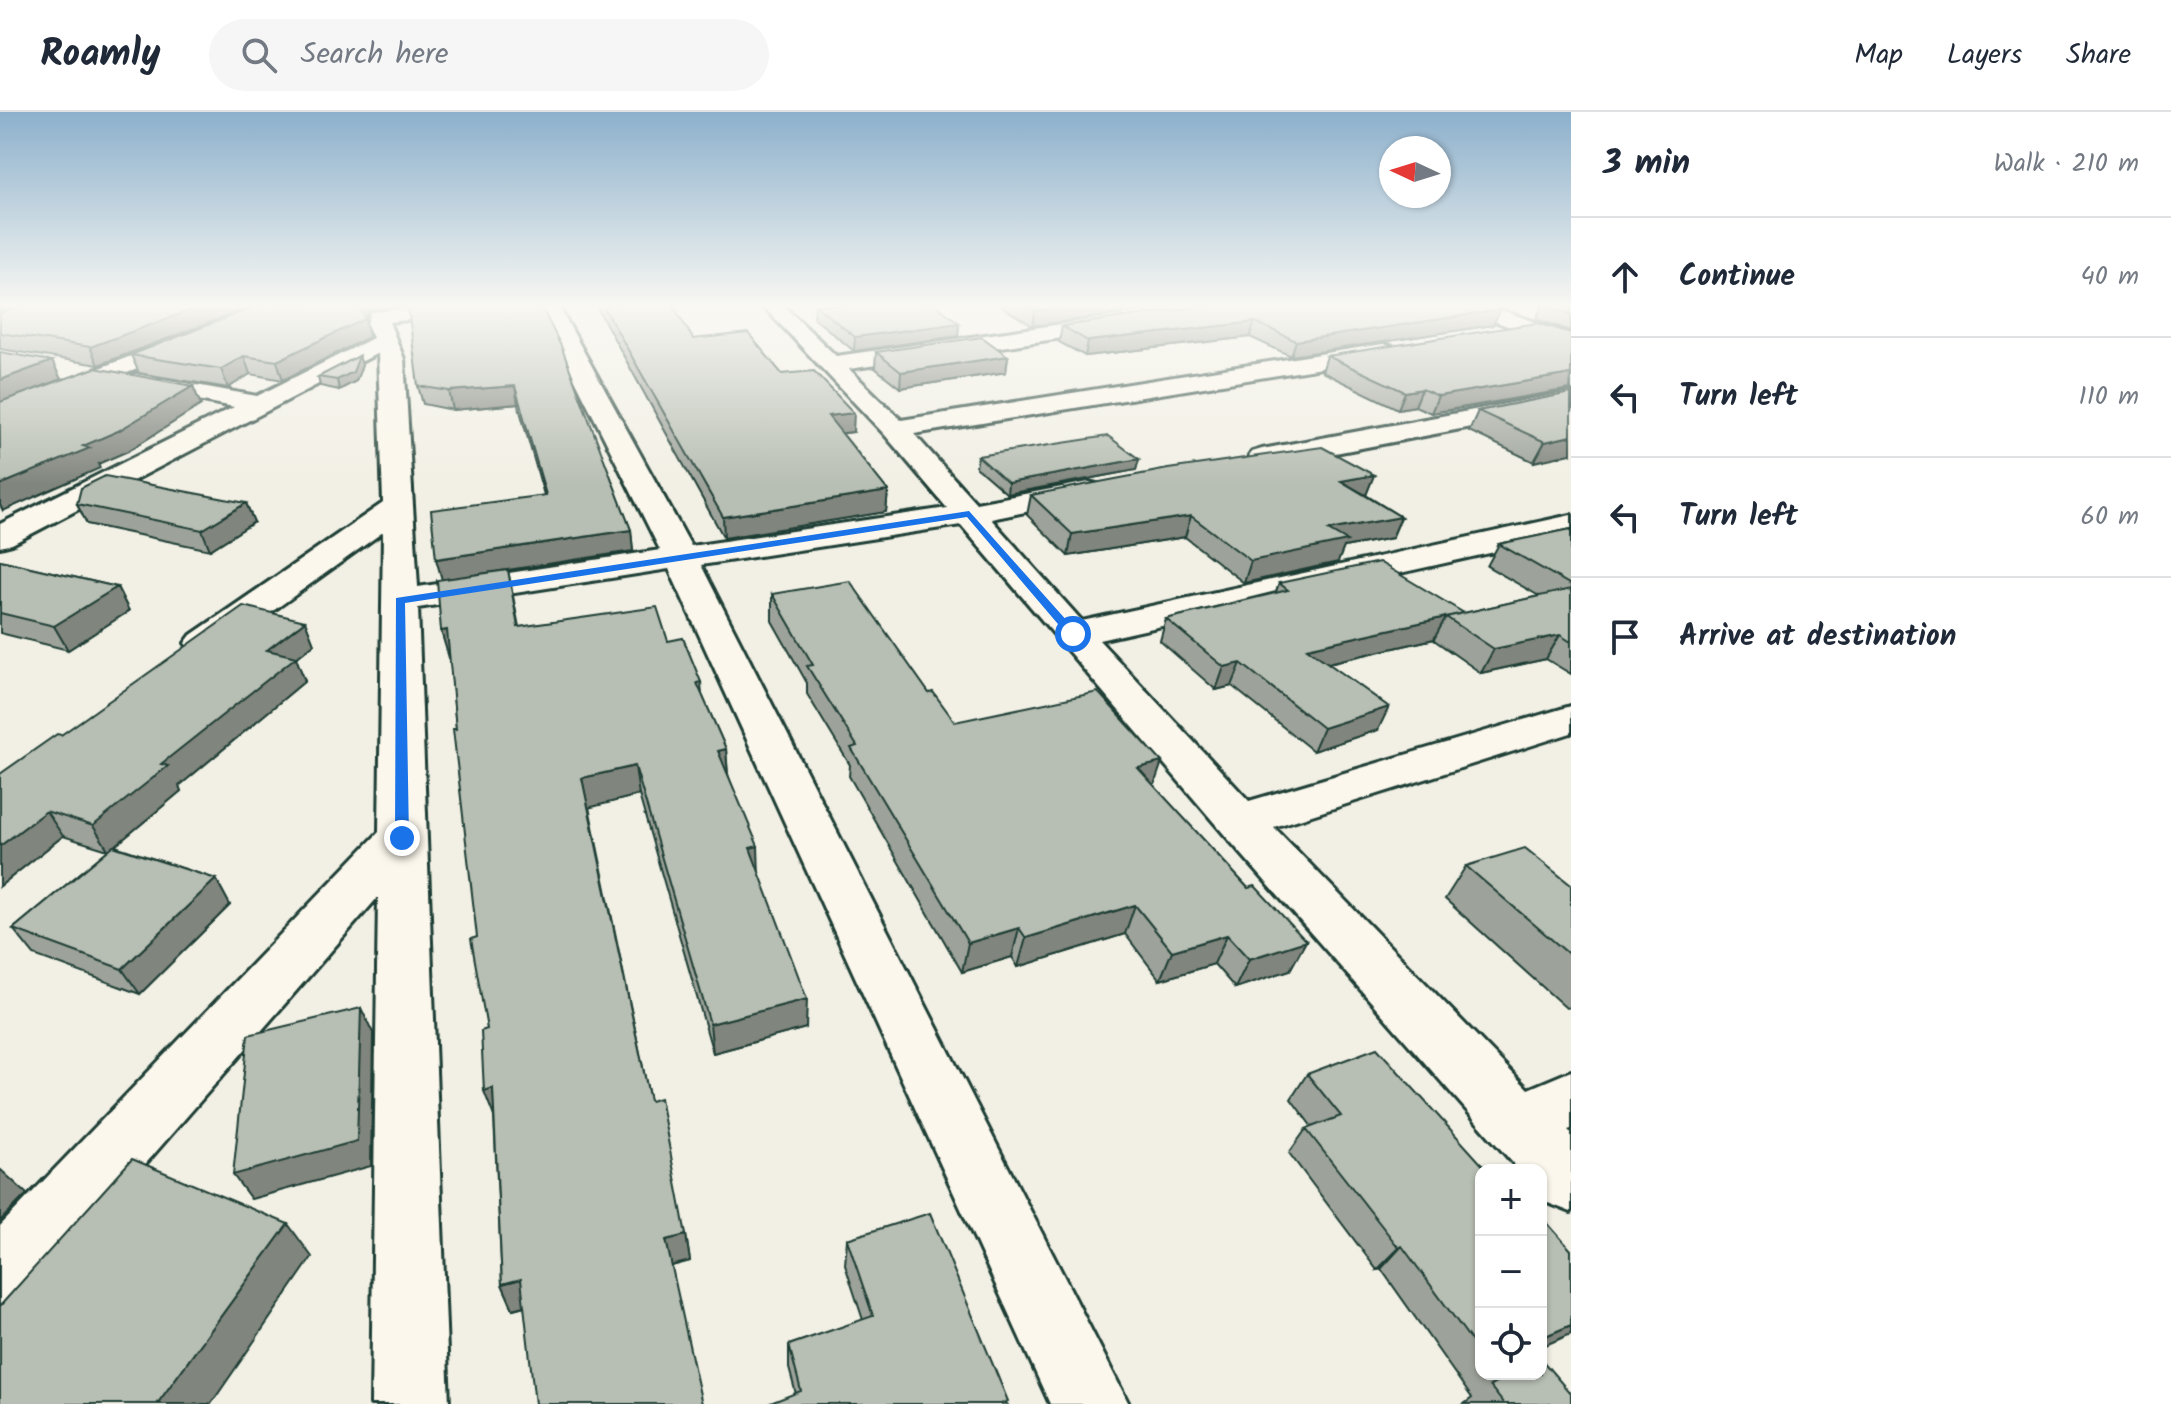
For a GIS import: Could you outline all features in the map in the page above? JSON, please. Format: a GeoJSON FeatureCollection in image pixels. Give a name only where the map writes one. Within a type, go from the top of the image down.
{"type":"FeatureCollection","features":[{"type":"Feature","properties":{"kind":"street"},"geometry":{"type":"LineString","coordinates":[[0,415],[128,365]]}},
{"type":"Feature","properties":{"kind":"street"},"geometry":{"type":"LineString","coordinates":[[0,537],[339,365]]}},
{"type":"Feature","properties":{"kind":"street"},"geometry":{"type":"LineString","coordinates":[[392,365],[399,506],[410,1404]]}},
{"type":"Feature","properties":{"kind":"street"},"geometry":{"type":"LineString","coordinates":[[580,365],[680,556],[1090,1404]]}},
{"type":"Feature","properties":{"kind":"street"},"geometry":{"type":"LineString","coordinates":[[833,365],[895,429],[1240,821],[1544,1111],[1571,1180]]}},
{"type":"Feature","properties":{"kind":"street"},"geometry":{"type":"LineString","coordinates":[[895,429],[1293,365]]}},
{"type":"Feature","properties":{"kind":"street"},"geometry":{"type":"LineString","coordinates":[[59,368],[263,405]]}},
{"type":"Feature","properties":{"kind":"street"},"geometry":{"type":"LineString","coordinates":[[1232,464],[1571,400]]}},
{"type":"Feature","properties":{"kind":"street"},"geometry":{"type":"LineString","coordinates":[[400,600],[969,514],[1108,488]]}},
{"type":"Feature","properties":{"kind":"street"},"geometry":{"type":"LineString","coordinates":[[180,659],[399,506]]}},
{"type":"Feature","properties":{"kind":"street"},"geometry":{"type":"LineString","coordinates":[[1073,634],[1571,525]]}},
{"type":"Feature","properties":{"kind":"street"},"geometry":{"type":"LineString","coordinates":[[1240,821],[1571,719]]}},
{"type":"Feature","properties":{"kind":"street"},"geometry":{"type":"LineString","coordinates":[[0,1277],[402,838]]}},
{"type":"Feature","properties":{"kind":"building"},"geometry":{"type":"Polygon","coordinates":[[[0,365],[40,365],[0,380],[0,365]]]}},
{"type":"Feature","properties":{"kind":"building"},"geometry":{"type":"Polygon","coordinates":[[[197,365],[228,365],[221,369],[197,365]]]}},
{"type":"Feature","properties":{"kind":"building"},"geometry":{"type":"Polygon","coordinates":[[[341,365],[356,365],[353,372],[337,380],[318,377],[341,365]]]}},
{"type":"Feature","properties":{"kind":"building"},"geometry":{"type":"Polygon","coordinates":[[[415,365],[568,365],[631,530],[436,559],[431,510],[546,495],[515,386],[449,391],[418,386],[415,365]]]}},
{"type":"Feature","properties":{"kind":"building"},"geometry":{"type":"Polygon","coordinates":[[[637,365],[775,365],[782,374],[814,371],[854,413],[828,416],[888,491],[723,517],[637,365]]]}},
{"type":"Feature","properties":{"kind":"building"},"geometry":{"type":"Polygon","coordinates":[[[893,365],[946,365],[901,372],[893,365]]]}},
{"type":"Feature","properties":{"kind":"building"},"geometry":{"type":"Polygon","coordinates":[[[1347,365],[1571,365],[1571,374],[1438,396],[1422,389],[1405,392],[1347,365]]]}},
{"type":"Feature","properties":{"kind":"building"},"geometry":{"type":"Polygon","coordinates":[[[95,368],[193,386],[118,431],[83,446],[90,448],[0,485],[0,402],[95,368]]]}},
{"type":"Feature","properties":{"kind":"building"},"geometry":{"type":"Polygon","coordinates":[[[1571,393],[1571,436],[1545,442],[1478,411],[1571,393]]]}},
{"type":"Feature","properties":{"kind":"building"},"geometry":{"type":"Polygon","coordinates":[[[1108,436],[1139,459],[1008,483],[978,456],[1108,436]]]}},
{"type":"Feature","properties":{"kind":"building"},"geometry":{"type":"Polygon","coordinates":[[[1322,447],[1374,475],[1341,481],[1401,517],[1328,530],[1347,541],[1251,561],[1191,516],[1072,534],[1031,495],[1168,469],[1322,447]]]}},
{"type":"Feature","properties":{"kind":"building"},"geometry":{"type":"Polygon","coordinates":[[[105,476],[246,503],[202,530],[77,504],[81,488],[105,476]]]}},
{"type":"Feature","properties":{"kind":"building"},"geometry":{"type":"Polygon","coordinates":[[[1571,529],[1571,585],[1499,544],[1571,529]]]}},
{"type":"Feature","properties":{"kind":"building"},"geometry":{"type":"Polygon","coordinates":[[[0,560],[117,587],[54,626],[0,613],[0,560]]]}},
{"type":"Feature","properties":{"kind":"building"},"geometry":{"type":"Polygon","coordinates":[[[1379,562],[1464,613],[1307,648],[1389,707],[1323,728],[1241,663],[1224,667],[1166,619],[1288,590],[1279,583],[1379,562]]]}},
{"type":"Feature","properties":{"kind":"building"},"geometry":{"type":"Polygon","coordinates":[[[508,570],[518,627],[657,607],[668,641],[683,638],[701,682],[697,683],[726,749],[718,751],[758,846],[750,848],[807,999],[710,1024],[635,766],[582,778],[650,1101],[660,1098],[686,1235],[666,1240],[702,1404],[535,1404],[521,1279],[502,1284],[493,1088],[484,1091],[481,1031],[487,1029],[471,939],[477,937],[453,729],[456,729],[447,630],[441,631],[437,580],[508,570]]]}},
{"type":"Feature","properties":{"kind":"building"},"geometry":{"type":"Polygon","coordinates":[[[850,581],[929,693],[933,692],[955,722],[1098,692],[1162,762],[1138,768],[1248,888],[1255,886],[1306,941],[1249,959],[1227,935],[1172,951],[1135,905],[1026,938],[1019,928],[968,943],[851,748],[857,746],[807,666],[813,665],[772,594],[850,581]]]}},
{"type":"Feature","properties":{"kind":"building"},"geometry":{"type":"Polygon","coordinates":[[[1571,589],[1571,642],[1560,635],[1494,649],[1446,617],[1571,589]]]}},
{"type":"Feature","properties":{"kind":"building"},"geometry":{"type":"Polygon","coordinates":[[[243,606],[305,621],[267,650],[296,657],[161,764],[168,766],[93,826],[46,811],[0,846],[0,774],[57,734],[61,735],[243,606]]]}},
{"type":"Feature","properties":{"kind":"building"},"geometry":{"type":"Polygon","coordinates":[[[113,846],[216,879],[122,969],[13,929],[113,846]]]}},
{"type":"Feature","properties":{"kind":"building"},"geometry":{"type":"Polygon","coordinates":[[[1525,848],[1571,885],[1571,956],[1466,866],[1525,848]]]}},
{"type":"Feature","properties":{"kind":"building"},"geometry":{"type":"Polygon","coordinates":[[[361,1008],[357,1141],[233,1175],[248,1035],[361,1008]]]}},
{"type":"Feature","properties":{"kind":"building"},"geometry":{"type":"Polygon","coordinates":[[[1377,1048],[1482,1164],[1475,1164],[1475,1346],[1402,1246],[1399,1248],[1306,1129],[1341,1116],[1307,1074],[1377,1048]]]}},
{"type":"Feature","properties":{"kind":"building"},"geometry":{"type":"Polygon","coordinates":[[[132,1159],[288,1224],[157,1404],[0,1404],[0,1306],[132,1159]]]}},
{"type":"Feature","properties":{"kind":"building"},"geometry":{"type":"Polygon","coordinates":[[[930,1213],[1008,1401],[1001,1404],[768,1404],[801,1391],[789,1345],[873,1316],[847,1239],[930,1213]]]}},
{"type":"Feature","properties":{"kind":"building"},"geometry":{"type":"Polygon","coordinates":[[[1547,1223],[1571,1250],[1571,1325],[1547,1335],[1547,1223]]]}},
{"type":"Feature","properties":{"kind":"building"},"geometry":{"type":"Polygon","coordinates":[[[1547,1366],[1571,1394],[1571,1404],[1504,1404],[1490,1386],[1501,1380],[1547,1380],[1547,1366]]]}},
{"type":"Feature","properties":{"kind":"route"},"geometry":{"type":"LineString","coordinates":[[402,838],[400,600],[969,514],[1073,634]]}}]}
